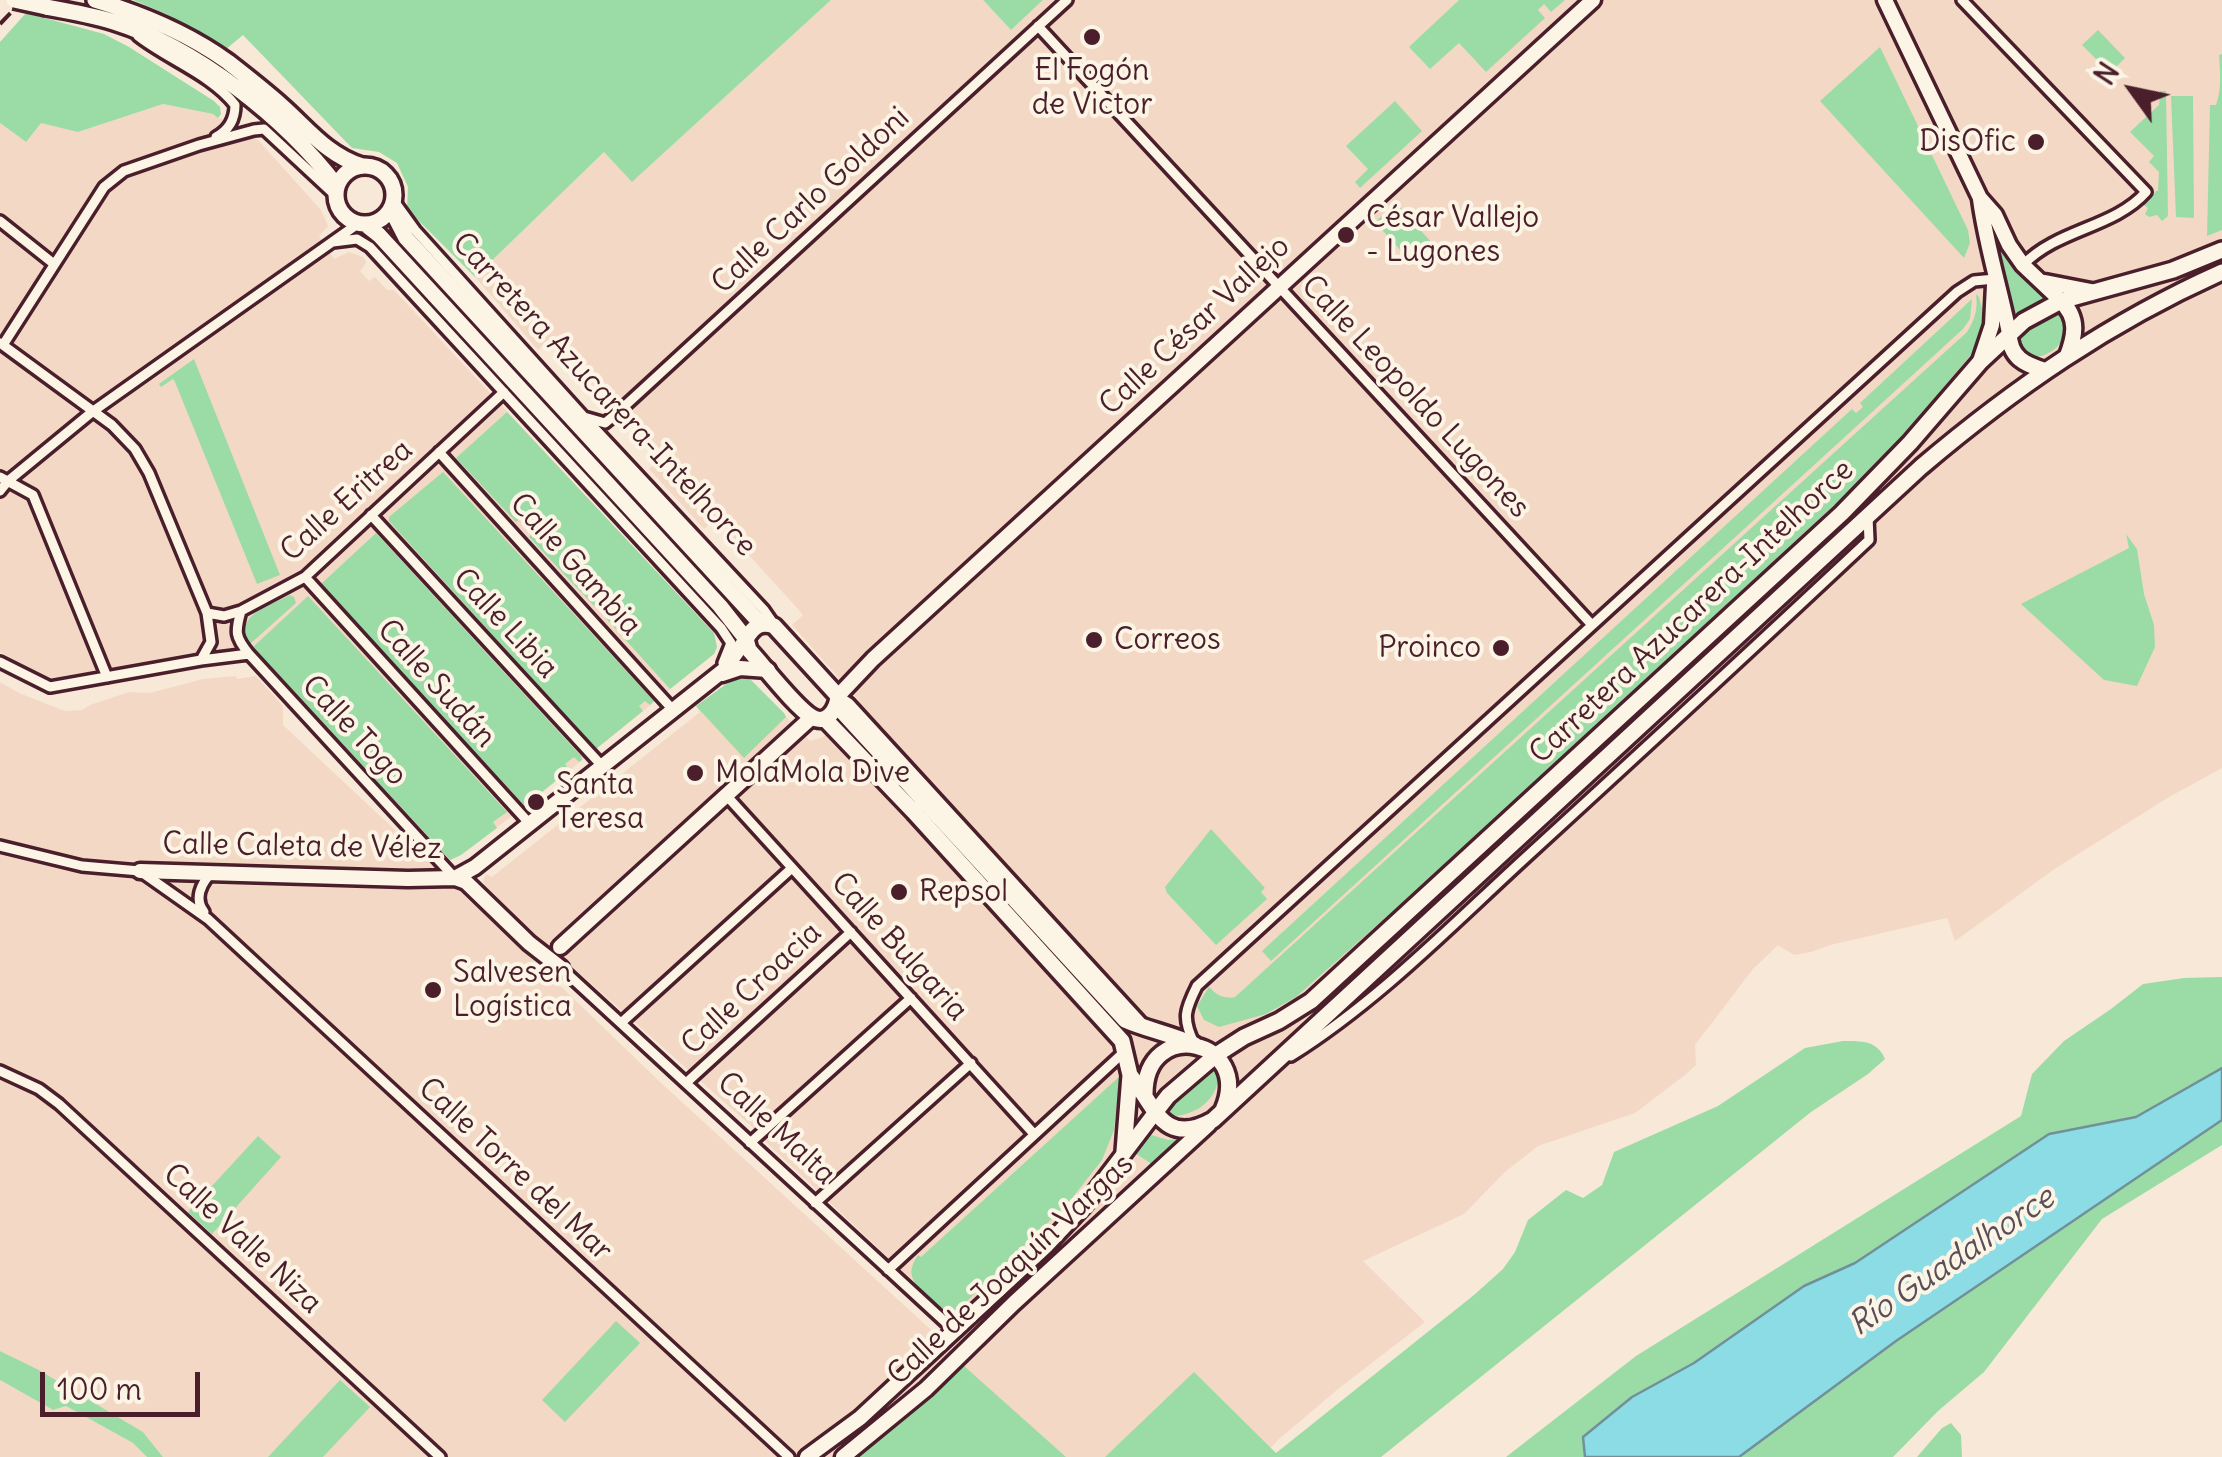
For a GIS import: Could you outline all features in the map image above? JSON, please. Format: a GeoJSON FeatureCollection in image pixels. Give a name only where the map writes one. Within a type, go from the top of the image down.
{"type":"FeatureCollection","features":[{"type":"Feature","properties":{"kind":"main road"},"geometry":{"type":"LineString","coordinates":[[14,0],[129,27],[180,52],[228,82],[315,157],[337,191]]}},
{"type":"Feature","properties":{"kind":"main road"},"geometry":{"type":"LineString","coordinates":[[95,0],[170,26],[226,60],[324,147],[349,162],[380,169],[394,192],[392,205],[380,220],[362,223],[346,216],[337,203],[337,191],[346,172],[362,166]]}},
{"type":"Feature","properties":{"kind":"main road","name":"Carretera Azucarera-Intelhorce"},"geometry":{"type":"LineString","coordinates":[[392,205],[406,238],[768,625]]}},
{"type":"Feature","properties":{"kind":"main road","name":"Carretera Azucarera-Intelhorce"},"geometry":{"type":"LineString","coordinates":[[362,223],[380,236],[730,620],[746,639],[749,650],[818,718]]}},
{"type":"Feature","properties":{"kind":"main road","name":"Carretera Azucarera-Intelhorce"},"geometry":{"type":"LineString","coordinates":[[1154,1114],[1168,1096],[1216,1055],[1311,1001],[1842,513],[2009,333],[2061,302],[2172,270],[2222,250]]}},
{"type":"Feature","properties":{"kind":"main road","name":"Carretera Azucarera-Intelhorce"},"geometry":{"type":"LineString","coordinates":[[1213,1120],[1972,424],[2046,370],[2127,320],[2222,272]]}},
{"type":"Feature","properties":{"kind":"main road"},"geometry":{"type":"LineString","coordinates":[[2061,302],[2074,317],[2067,357]]}},
{"type":"Feature","properties":{"kind":"main road"},"geometry":{"type":"LineString","coordinates":[[2009,333],[2012,351],[2020,362],[2046,370]]}},
{"type":"Feature","properties":{"kind":"main road"},"geometry":{"type":"LineString","coordinates":[[746,639],[752,629],[768,625],[1125,1020],[1179,1037],[1216,1055],[1225,1067],[1228,1096],[1213,1120],[1189,1129],[1176,1128],[1154,1114],[1130,1075]]}},
{"type":"Feature","properties":{"kind":"main road"},"geometry":{"type":"LineString","coordinates":[[838,701],[818,718],[848,741],[1122,1041],[1130,1075],[1124,1151]]}},
{"type":"Feature","properties":{"kind":"main road"},"geometry":{"type":"LineString","coordinates":[[1145,1094],[1145,1080],[1157,1056],[1168,1048],[1195,1044]]}},
{"type":"Feature","properties":{"kind":"street","name":"Calle Carlo Goldoni"},"geometry":{"type":"LineString","coordinates":[[584,417],[604,424],[616,414],[1067,0]]}},
{"type":"Feature","properties":{"kind":"street","name":"Calle César Vallejo"},"geometry":{"type":"LineString","coordinates":[[838,701],[872,659],[1592,0]]}},
{"type":"Feature","properties":{"kind":"street"},"geometry":{"type":"LineString","coordinates":[[1884,0],[1980,198],[2009,333]]}},
{"type":"Feature","properties":{"kind":"street"},"geometry":{"type":"LineString","coordinates":[[1962,0],[2146,192],[2134,206],[2043,247],[2023,265]]}},
{"type":"Feature","properties":{"kind":"street","name":"Calle Leopoldo Lugones"},"geometry":{"type":"LineString","coordinates":[[1038,26],[1592,626]]}},
{"type":"Feature","properties":{"kind":"street"},"geometry":{"type":"LineString","coordinates":[[129,27],[140,39],[187,67],[235,105],[233,120],[223,133],[199,145]]}},
{"type":"Feature","properties":{"kind":"street"},"geometry":{"type":"LineString","coordinates":[[201,660],[211,642],[207,613],[148,473],[134,449],[112,426],[1,344],[104,187],[124,171],[199,145],[264,130],[337,191]]}},
{"type":"Feature","properties":{"kind":"street"},"geometry":{"type":"LineString","coordinates":[[1980,198],[1995,215],[2023,265],[2061,302]]}},
{"type":"Feature","properties":{"kind":"street","name":"Carretera Azucarera-Intelhorce"},"geometry":{"type":"LineString","coordinates":[[392,205],[764,610],[768,625]]}},
{"type":"Feature","properties":{"kind":"street"},"geometry":{"type":"LineString","coordinates":[[0,221],[54,264]]}},
{"type":"Feature","properties":{"kind":"street"},"geometry":{"type":"LineString","coordinates":[[0,491],[4,479],[92,412],[362,223]]}},
{"type":"Feature","properties":{"kind":"street","name":"Carretera Azucarera-Intelhorce"},"geometry":{"type":"LineString","coordinates":[[362,223],[382,260]]}},
{"type":"Feature","properties":{"kind":"street","name":"Carretera Azucarera-Intelhorce"},"geometry":{"type":"LineString","coordinates":[[333,242],[357,239],[370,246],[721,628],[731,643],[716,675]]}},
{"type":"Feature","properties":{"kind":"street"},"geometry":{"type":"LineString","coordinates":[[1980,362],[1992,324],[1995,279]]}},
{"type":"Feature","properties":{"kind":"street","name":"Carretera Azucarera-Intelhorce"},"geometry":{"type":"LineString","coordinates":[[1195,1044],[1184,1023],[1196,986],[1957,292],[1974,281],[1995,279]]}},
{"type":"Feature","properties":{"kind":"street"},"geometry":{"type":"LineString","coordinates":[[2040,280],[2091,291]]}},
{"type":"Feature","properties":{"kind":"street","name":"Calle Eritrea"},"geometry":{"type":"LineString","coordinates":[[207,613],[224,616],[241,611],[305,577],[504,392]]}},
{"type":"Feature","properties":{"kind":"street","name":"Calle Gambia"},"geometry":{"type":"LineString","coordinates":[[439,452],[674,711]]}},
{"type":"Feature","properties":{"kind":"street"},"geometry":{"type":"LineString","coordinates":[[4,479],[34,495],[107,677]]}},
{"type":"Feature","properties":{"kind":"street","name":"Calle Libia"},"geometry":{"type":"LineString","coordinates":[[371,516],[603,767]]}},
{"type":"Feature","properties":{"kind":"street","name":"Calle Sudán"},"geometry":{"type":"LineString","coordinates":[[305,577],[530,824]]}},
{"type":"Feature","properties":{"kind":"street","name":"Carretera Azucarera-Intelhorce"},"geometry":{"type":"LineString","coordinates":[[694,599],[730,620]]}},
{"type":"Feature","properties":{"kind":"street"},"geometry":{"type":"LineString","coordinates":[[241,611],[236,629],[249,654]]}},
{"type":"Feature","properties":{"kind":"street","name":"Calle Caleta de Vélez"},"geometry":{"type":"LineString","coordinates":[[0,846],[82,866],[140,871],[408,880],[455,878],[475,868],[674,711],[734,658],[746,639]]}},
{"type":"Feature","properties":{"kind":"street"},"geometry":{"type":"LineString","coordinates":[[0,662],[50,688],[249,654]]}},
{"type":"Feature","properties":{"kind":"street","name":"Calle Togo"},"geometry":{"type":"LineString","coordinates":[[249,654],[455,878]]}},
{"type":"Feature","properties":{"kind":"street"},"geometry":{"type":"LineString","coordinates":[[716,675],[740,668],[768,670]]}},
{"type":"Feature","properties":{"kind":"street"},"geometry":{"type":"LineString","coordinates":[[561,968],[560,947],[725,794],[818,718]]}},
{"type":"Feature","properties":{"kind":"street","name":"Calle Bulgaria"},"geometry":{"type":"LineString","coordinates":[[725,794],[1034,1134]]}},
{"type":"Feature","properties":{"kind":"street"},"geometry":{"type":"LineString","coordinates":[[620,1023],[792,868]]}},
{"type":"Feature","properties":{"kind":"street","name":"Calle Torre del Mar"},"geometry":{"type":"LineString","coordinates":[[140,871],[208,919],[789,1457]]}},
{"type":"Feature","properties":{"kind":"street"},"geometry":{"type":"LineString","coordinates":[[208,919],[198,897],[211,873]]}},
{"type":"Feature","properties":{"kind":"street","name":"Calle Malta"},"geometry":{"type":"LineString","coordinates":[[455,878],[466,882],[561,968],[955,1331]]}},
{"type":"Feature","properties":{"kind":"street","name":"Calle Croacia"},"geometry":{"type":"LineString","coordinates":[[686,1083],[851,932]]}},
{"type":"Feature","properties":{"kind":"street"},"geometry":{"type":"LineString","coordinates":[[530,943],[546,949],[560,947]]}},
{"type":"Feature","properties":{"kind":"street"},"geometry":{"type":"LineString","coordinates":[[750,1143],[911,998]]}},
{"type":"Feature","properties":{"kind":"street"},"geometry":{"type":"LineString","coordinates":[[888,1270],[1124,1052]]}},
{"type":"Feature","properties":{"kind":"street"},"geometry":{"type":"LineString","coordinates":[[816,1203],[971,1063]]}},
{"type":"Feature","properties":{"kind":"street","name":"Calle Valle Niza"},"geometry":{"type":"LineString","coordinates":[[0,1071],[39,1089],[59,1104],[440,1457]]}},
{"type":"Feature","properties":{"kind":"street","name":"Calle de Joaquín Vargas"},"geometry":{"type":"LineString","coordinates":[[807,1457],[860,1418],[1047,1245],[1084,1206],[1154,1114]]}},
{"type":"Feature","properties":{"kind":"street","name":"Calle de Joaquín Vargas"},"geometry":{"type":"LineString","coordinates":[[843,1457],[926,1389],[1213,1120]]}},
{"type":"Feature","properties":{"kind":"shaded area"},"geometry":{"type":"Polygon","coordinates":[[[831,0],[983,0],[1011,30],[1043,0],[2222,0],[2222,768],[2056,868],[1955,941],[1947,918],[1794,955],[1778,945],[1753,969],[1695,1045],[1696,1065],[1685,1075],[1635,1113],[1538,1146],[1505,1172],[1464,1214],[1363,1261],[1425,1322],[1338,1389],[1262,1457],[163,1457],[143,1432],[0,1351],[0,682],[65,711],[82,710],[129,692],[150,693],[203,679],[256,676],[283,706],[283,725],[660,1082],[941,1339],[964,1366],[984,1348],[750,1125],[487,891],[483,881],[486,874],[492,877],[700,712],[696,706],[736,677],[751,680],[810,741],[823,737],[860,702],[792,625],[803,615],[798,609],[716,519],[704,529],[649,469],[660,458],[551,339],[538,350],[475,277],[604,152],[633,181],[831,0]]]}},
{"type":"Feature","properties":{"kind":"shaded area"},"geometry":{"type":"Polygon","coordinates":[[[163,104],[213,114],[258,140],[321,210],[328,226],[319,236],[334,259],[349,252],[363,257],[366,261],[360,271],[369,281],[375,277],[387,290],[394,290],[714,633],[714,654],[525,806],[450,860],[253,648],[55,679],[0,652],[0,123],[26,142],[40,122],[78,132],[163,104]]]}},
{"type":"Feature","properties":{"kind":"shaded area"},"geometry":{"type":"Polygon","coordinates":[[[0,1380],[53,1410],[66,1406],[133,1443],[147,1457],[0,1457],[0,1380]]]}},
{"type":"Feature","properties":{"kind":"green space"},"geometry":{"type":"Polygon","coordinates":[[[133,0],[831,0],[632,182],[604,152],[475,277],[407,209],[408,187],[397,163],[379,152],[352,148],[243,35],[225,50],[164,13],[133,0]]]}},
{"type":"Feature","properties":{"kind":"green space"},"geometry":{"type":"Polygon","coordinates":[[[983,0],[1043,0],[1011,30],[983,0]]]}},
{"type":"Feature","properties":{"kind":"green space"},"geometry":{"type":"Polygon","coordinates":[[[1459,0],[1565,0],[1551,12],[1544,4],[1538,10],[1545,18],[1486,72],[1459,43],[1430,69],[1409,47],[1459,0]]]}},
{"type":"Feature","properties":{"kind":"green space"},"geometry":{"type":"Polygon","coordinates":[[[26,13],[104,34],[214,101],[221,114],[218,118],[163,104],[78,132],[41,123],[26,142],[0,123],[0,42],[26,13]]]}},
{"type":"Feature","properties":{"kind":"green space"},"geometry":{"type":"Polygon","coordinates":[[[2098,30],[2125,58],[2110,73],[2082,45],[2098,30]]]}},
{"type":"Feature","properties":{"kind":"green space"},"geometry":{"type":"Polygon","coordinates":[[[1880,47],[1968,230],[1970,243],[1964,258],[1820,101],[1880,47]]]}},
{"type":"Feature","properties":{"kind":"green space"},"geometry":{"type":"Polygon","coordinates":[[[2222,54],[2222,230],[2207,236],[2210,105],[2216,105],[2218,98],[2222,54]]]}},
{"type":"Feature","properties":{"kind":"green space"},"geometry":{"type":"Polygon","coordinates":[[[2160,91],[2166,91],[2168,216],[2162,221],[2157,215],[2145,214],[2148,208],[2144,205],[2158,191],[2159,172],[2149,162],[2154,156],[2130,132],[2159,105],[2160,91]]]}},
{"type":"Feature","properties":{"kind":"green space"},"geometry":{"type":"Polygon","coordinates":[[[2171,96],[2193,96],[2194,218],[2176,217],[2171,96]]]}},
{"type":"Feature","properties":{"kind":"green space"},"geometry":{"type":"Polygon","coordinates":[[[1395,101],[1422,131],[1360,188],[1355,182],[1368,169],[1346,146],[1395,101]]]}},
{"type":"Feature","properties":{"kind":"green space"},"geometry":{"type":"Polygon","coordinates":[[[1396,203],[1433,244],[1412,263],[1375,222],[1396,203]]]}},
{"type":"Feature","properties":{"kind":"green space"},"geometry":{"type":"Polygon","coordinates":[[[1991,229],[2016,267],[2048,297],[2013,317],[1991,229]]]}},
{"type":"Feature","properties":{"kind":"green space"},"geometry":{"type":"Polygon","coordinates":[[[1976,294],[1984,316],[1974,351],[1881,462],[1296,997],[1266,1014],[1219,1027],[1204,1020],[1197,1006],[1209,987],[1220,996],[1235,997],[1967,332],[1975,314],[1976,294]]]}},
{"type":"Feature","properties":{"kind":"green space"},"geometry":{"type":"Polygon","coordinates":[[[1972,299],[1970,319],[1963,329],[1271,961],[1262,951],[1852,409],[1856,413],[1863,407],[1860,403],[1972,299]]]}},
{"type":"Feature","properties":{"kind":"green space"},"geometry":{"type":"Polygon","coordinates":[[[2059,311],[2066,327],[2065,336],[2054,349],[2029,357],[2018,348],[2017,336],[2059,311]]]}},
{"type":"Feature","properties":{"kind":"green space"},"geometry":{"type":"Polygon","coordinates":[[[194,359],[280,575],[257,584],[175,382],[173,379],[161,387],[159,384],[194,359]]]}},
{"type":"Feature","properties":{"kind":"green space"},"geometry":{"type":"Polygon","coordinates":[[[507,412],[714,633],[714,654],[670,689],[604,616],[610,610],[601,601],[594,606],[529,537],[536,530],[524,516],[516,522],[456,458],[507,412]]]}},
{"type":"Feature","properties":{"kind":"green space"},"geometry":{"type":"Polygon","coordinates":[[[443,472],[654,701],[650,705],[645,701],[639,706],[643,711],[596,749],[389,521],[443,472]]]}},
{"type":"Feature","properties":{"kind":"green space"},"geometry":{"type":"Polygon","coordinates":[[[376,533],[581,756],[579,762],[574,757],[565,764],[569,770],[525,806],[320,585],[376,533]]]}},
{"type":"Feature","properties":{"kind":"green space"},"geometry":{"type":"Polygon","coordinates":[[[2126,534],[2137,549],[2154,625],[2155,647],[2137,686],[2104,680],[2021,604],[2129,548],[2126,534]]]}},
{"type":"Feature","properties":{"kind":"green space"},"geometry":{"type":"Polygon","coordinates":[[[290,595],[296,603],[250,644],[246,634],[249,619],[290,595]]]}},
{"type":"Feature","properties":{"kind":"green space"},"geometry":{"type":"Polygon","coordinates":[[[308,596],[507,812],[493,822],[497,828],[461,855],[450,860],[253,647],[308,596]]]}},
{"type":"Feature","properties":{"kind":"green space"},"geometry":{"type":"Polygon","coordinates":[[[741,676],[751,680],[786,717],[744,758],[696,706],[741,676]]]}},
{"type":"Feature","properties":{"kind":"green space"},"geometry":{"type":"Polygon","coordinates":[[[1211,829],[1265,888],[1261,892],[1267,899],[1216,945],[1165,887],[1211,829]]]}},
{"type":"Feature","properties":{"kind":"green space"},"geometry":{"type":"Polygon","coordinates":[[[2222,977],[2222,1068],[2136,1117],[2049,1135],[1855,1263],[1804,1286],[1694,1363],[1632,1397],[1583,1437],[1585,1457],[1506,1457],[1636,1356],[2021,1116],[2032,1074],[2064,1041],[2143,984],[2222,977]]]}},
{"type":"Feature","properties":{"kind":"green space"},"geometry":{"type":"Polygon","coordinates":[[[1843,1041],[1873,1045],[1885,1059],[1811,1112],[1381,1457],[1105,1457],[1194,1372],[1276,1453],[1503,1269],[1528,1220],[1566,1190],[1583,1198],[1602,1185],[1614,1152],[1718,1106],[1805,1048],[1843,1041]]]}},
{"type":"Feature","properties":{"kind":"green space"},"geometry":{"type":"Polygon","coordinates":[[[1218,1064],[1216,1087],[1205,1104],[1186,1114],[1164,1116],[1190,1087],[1218,1064]]]}},
{"type":"Feature","properties":{"kind":"green space"},"geometry":{"type":"Polygon","coordinates":[[[1120,1076],[1114,1130],[1102,1160],[1069,1202],[959,1309],[947,1310],[930,1299],[912,1276],[918,1255],[921,1257],[1120,1076]]]}},
{"type":"Feature","properties":{"kind":"green space"},"geometry":{"type":"Polygon","coordinates":[[[2222,1120],[2222,1145],[2102,1219],[1984,1372],[1893,1457],[1739,1457],[1896,1341],[2222,1120]]]}},
{"type":"Feature","properties":{"kind":"green space"},"geometry":{"type":"Polygon","coordinates":[[[1148,1134],[1181,1139],[1155,1164],[1135,1153],[1148,1134]]]}},
{"type":"Feature","properties":{"kind":"green space"},"geometry":{"type":"Polygon","coordinates":[[[258,1136],[281,1157],[212,1234],[188,1212],[258,1136]]]}},
{"type":"Feature","properties":{"kind":"green space"},"geometry":{"type":"Polygon","coordinates":[[[616,1321],[640,1343],[565,1422],[542,1400],[616,1321]]]}},
{"type":"Feature","properties":{"kind":"green space"},"geometry":{"type":"Polygon","coordinates":[[[0,1351],[143,1432],[163,1457],[147,1457],[133,1443],[66,1406],[53,1410],[0,1380],[0,1351]]]}},
{"type":"Feature","properties":{"kind":"green space"},"geometry":{"type":"Polygon","coordinates":[[[964,1366],[1066,1457],[854,1457],[964,1366]]]}},
{"type":"Feature","properties":{"kind":"green space"},"geometry":{"type":"Polygon","coordinates":[[[340,1380],[370,1407],[323,1457],[268,1457],[340,1380]]]}},
{"type":"Feature","properties":{"kind":"green space"},"geometry":{"type":"Polygon","coordinates":[[[1951,1423],[1961,1435],[1962,1457],[1917,1457],[1942,1428],[1951,1423]]]}},
{"type":"Feature","properties":{"kind":"water","name":"Río Guadalhorce"},"geometry":{"type":"Polygon","coordinates":[[[2222,1068],[2222,1120],[1896,1341],[1739,1457],[1585,1457],[1583,1437],[1632,1397],[1694,1363],[1804,1286],[1855,1263],[2049,1134],[2136,1117],[2222,1068]]]}},
{"type":"Feature","properties":{"kind":"railway"},"geometry":{"type":"LineString","coordinates":[[0,24],[23,0]]}},
{"type":"Feature","properties":{"kind":"place","name":"El Fogón de Victor"},"geometry":{"type":"Point","coordinates":[1092,37]}},
{"type":"Feature","properties":{"kind":"place","name":"DisOfic"},"geometry":{"type":"Point","coordinates":[2036,142]}},
{"type":"Feature","properties":{"kind":"place","name":"César Vallejo - Lugones"},"geometry":{"type":"Point","coordinates":[1346,235]}},
{"type":"Feature","properties":{"kind":"place","name":"Correos"},"geometry":{"type":"Point","coordinates":[1094,640]}},
{"type":"Feature","properties":{"kind":"place","name":"Proinco"},"geometry":{"type":"Point","coordinates":[1501,648]}},
{"type":"Feature","properties":{"kind":"place","name":"MolaMola Dive"},"geometry":{"type":"Point","coordinates":[695,773]}},
{"type":"Feature","properties":{"kind":"place","name":"Santa Teresa"},"geometry":{"type":"Point","coordinates":[536,802]}},
{"type":"Feature","properties":{"kind":"place","name":"Repsol"},"geometry":{"type":"Point","coordinates":[899,892]}},
{"type":"Feature","properties":{"kind":"place","name":"Salvesen Logística"},"geometry":{"type":"Point","coordinates":[433,990]}}]}
